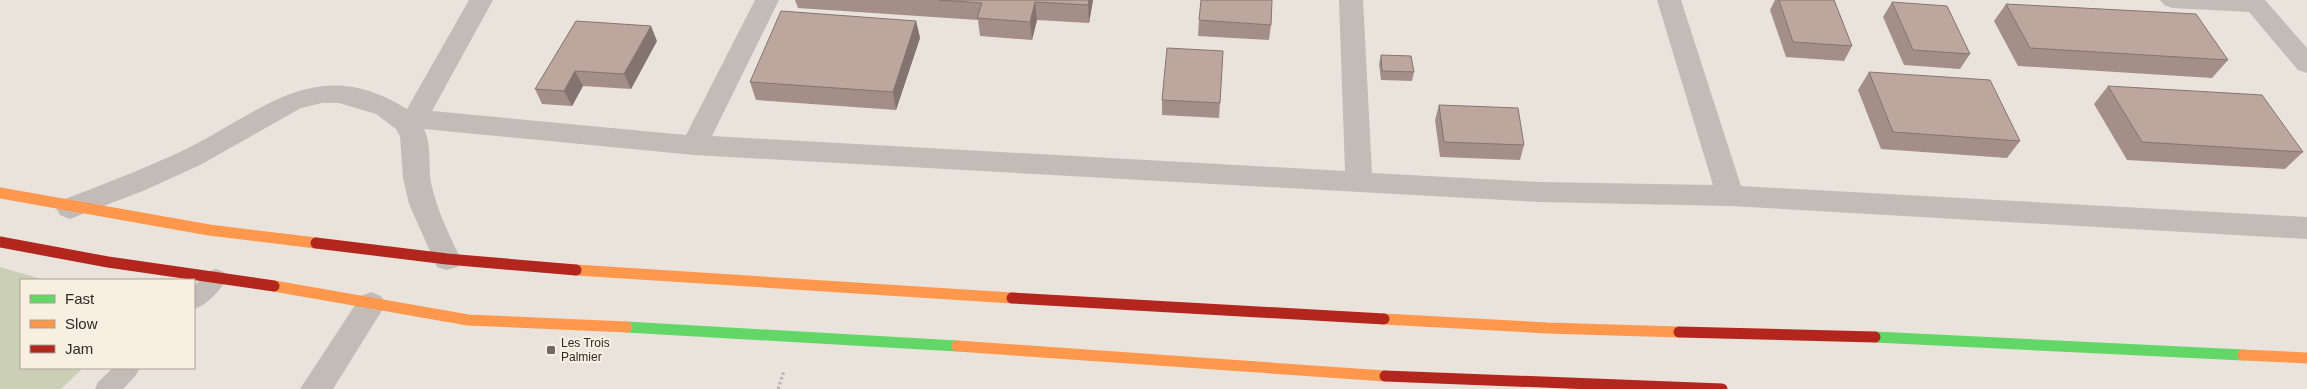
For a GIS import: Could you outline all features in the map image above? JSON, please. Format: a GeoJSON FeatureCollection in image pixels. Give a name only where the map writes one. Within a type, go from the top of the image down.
{"type":"FeatureCollection","features":[{"type":"Feature","properties":{"kind":"main road"},"geometry":{"type":"LineString","coordinates":[[0,194],[70,208],[209,230],[447,259],[862,289],[1547,328],[1923,338],[2061,348],[2307,358]]}},
{"type":"Feature","properties":{"kind":"main road"},"geometry":{"type":"LineString","coordinates":[[0,242],[108,262],[468,320],[795,335],[1388,376],[1722,389]]}},
{"type":"Feature","properties":{"kind":"street"},"geometry":{"type":"LineString","coordinates":[[447,259],[429,222],[418,186],[412,124],[481,0]]}},
{"type":"Feature","properties":{"kind":"street"},"geometry":{"type":"LineString","coordinates":[[694,145],[767,0]]}},
{"type":"Feature","properties":{"kind":"street"},"geometry":{"type":"LineString","coordinates":[[1351,0],[1359,182]]}},
{"type":"Feature","properties":{"kind":"street"},"geometry":{"type":"LineString","coordinates":[[1668,0],[1730,196]]}},
{"type":"Feature","properties":{"kind":"street"},"geometry":{"type":"LineString","coordinates":[[2172,0],[2254,2],[2307,64]]}},
{"type":"Feature","properties":{"kind":"street"},"geometry":{"type":"LineString","coordinates":[[70,208],[133,184],[191,158],[292,102],[310,96],[336,93],[387,109],[412,124],[694,145],[1539,192],[1730,196],[2307,228]]}},
{"type":"Feature","properties":{"kind":"street"},"geometry":{"type":"LineString","coordinates":[[316,389],[371,304]]}},
{"type":"Feature","properties":{"kind":"lane"},"geometry":{"type":"LineString","coordinates":[[195,299],[216,278]]}},
{"type":"Feature","properties":{"kind":"lane"},"geometry":{"type":"LineString","coordinates":[[107,389],[127,369]]}},
{"type":"Feature","properties":{"kind":"green space"},"geometry":{"type":"Polygon","coordinates":[[[0,267],[42,279],[20,279],[20,369],[82,369],[61,389],[0,389],[0,267]]]}},
{"type":"Feature","properties":{"kind":"building"},"geometry":{"type":"Polygon","coordinates":[[[939,0],[1089,0],[1088,5],[1035,2],[1030,22],[977,18],[982,3],[939,0]]]}},
{"type":"Feature","properties":{"kind":"building"},"geometry":{"type":"Polygon","coordinates":[[[1201,0],[1272,0],[1271,25],[1199,20],[1201,0]]]}},
{"type":"Feature","properties":{"kind":"building"},"geometry":{"type":"Polygon","coordinates":[[[1779,0],[1834,0],[1852,46],[1793,42],[1779,0]]]}},
{"type":"Feature","properties":{"kind":"building"},"geometry":{"type":"Polygon","coordinates":[[[1892,2],[1947,6],[1970,54],[1913,50],[1892,2]]]}},
{"type":"Feature","properties":{"kind":"building"},"geometry":{"type":"Polygon","coordinates":[[[2006,4],[2196,14],[2228,60],[2030,48],[2006,4]]]}},
{"type":"Feature","properties":{"kind":"building"},"geometry":{"type":"Polygon","coordinates":[[[781,11],[916,21],[893,92],[750,82],[781,11]]]}},
{"type":"Feature","properties":{"kind":"building"},"geometry":{"type":"Polygon","coordinates":[[[576,21],[651,26],[624,74],[575,71],[564,91],[535,89],[576,21]]]}},
{"type":"Feature","properties":{"kind":"building"},"geometry":{"type":"Polygon","coordinates":[[[1167,48],[1223,51],[1220,103],[1162,100],[1167,48]]]}},
{"type":"Feature","properties":{"kind":"building"},"geometry":{"type":"Polygon","coordinates":[[[1381,55],[1411,56],[1414,72],[1382,71],[1381,55]]]}},
{"type":"Feature","properties":{"kind":"building"},"geometry":{"type":"Polygon","coordinates":[[[1869,72],[1990,80],[2020,141],[1893,132],[1869,72]]]}},
{"type":"Feature","properties":{"kind":"building"},"geometry":{"type":"Polygon","coordinates":[[[2108,86],[2262,95],[2303,152],[2142,142],[2108,86]]]}},
{"type":"Feature","properties":{"kind":"building"},"geometry":{"type":"Polygon","coordinates":[[[1439,105],[1518,108],[1524,145],[1444,142],[1439,105]]]}},
{"type":"Feature","properties":{"kind":"traffic: fast"},"geometry":{"type":"LineString","coordinates":[[627,327],[795,335],[957,346]]}},
{"type":"Feature","properties":{"kind":"traffic: fast"},"geometry":{"type":"LineString","coordinates":[[1875,337],[2243,355]]}},
{"type":"Feature","properties":{"kind":"traffic: slow"},"geometry":{"type":"LineString","coordinates":[[0,193],[209,230],[316,243]]}},
{"type":"Feature","properties":{"kind":"traffic: slow"},"geometry":{"type":"LineString","coordinates":[[576,270],[1012,298]]}},
{"type":"Feature","properties":{"kind":"traffic: slow"},"geometry":{"type":"LineString","coordinates":[[274,286],[468,320],[627,327]]}},
{"type":"Feature","properties":{"kind":"traffic: slow"},"geometry":{"type":"LineString","coordinates":[[1384,319],[1547,328],[1679,332]]}},
{"type":"Feature","properties":{"kind":"traffic: slow"},"geometry":{"type":"LineString","coordinates":[[957,346],[1385,376]]}},
{"type":"Feature","properties":{"kind":"traffic: slow"},"geometry":{"type":"LineString","coordinates":[[2243,355],[2307,358]]}},
{"type":"Feature","properties":{"kind":"traffic: jam"},"geometry":{"type":"LineString","coordinates":[[0,242],[108,262],[274,286]]}},
{"type":"Feature","properties":{"kind":"traffic: jam"},"geometry":{"type":"LineString","coordinates":[[316,243],[447,259],[576,270]]}},
{"type":"Feature","properties":{"kind":"traffic: jam"},"geometry":{"type":"LineString","coordinates":[[1012,298],[1384,319]]}},
{"type":"Feature","properties":{"kind":"traffic: jam"},"geometry":{"type":"LineString","coordinates":[[1679,332],[1875,337]]}},
{"type":"Feature","properties":{"kind":"traffic: jam"},"geometry":{"type":"LineString","coordinates":[[1385,376],[1722,389]]}},
{"type":"Feature","properties":{"kind":"place","name":"Les Trois Palmier"},"geometry":{"type":"Point","coordinates":[551,350]}}]}
